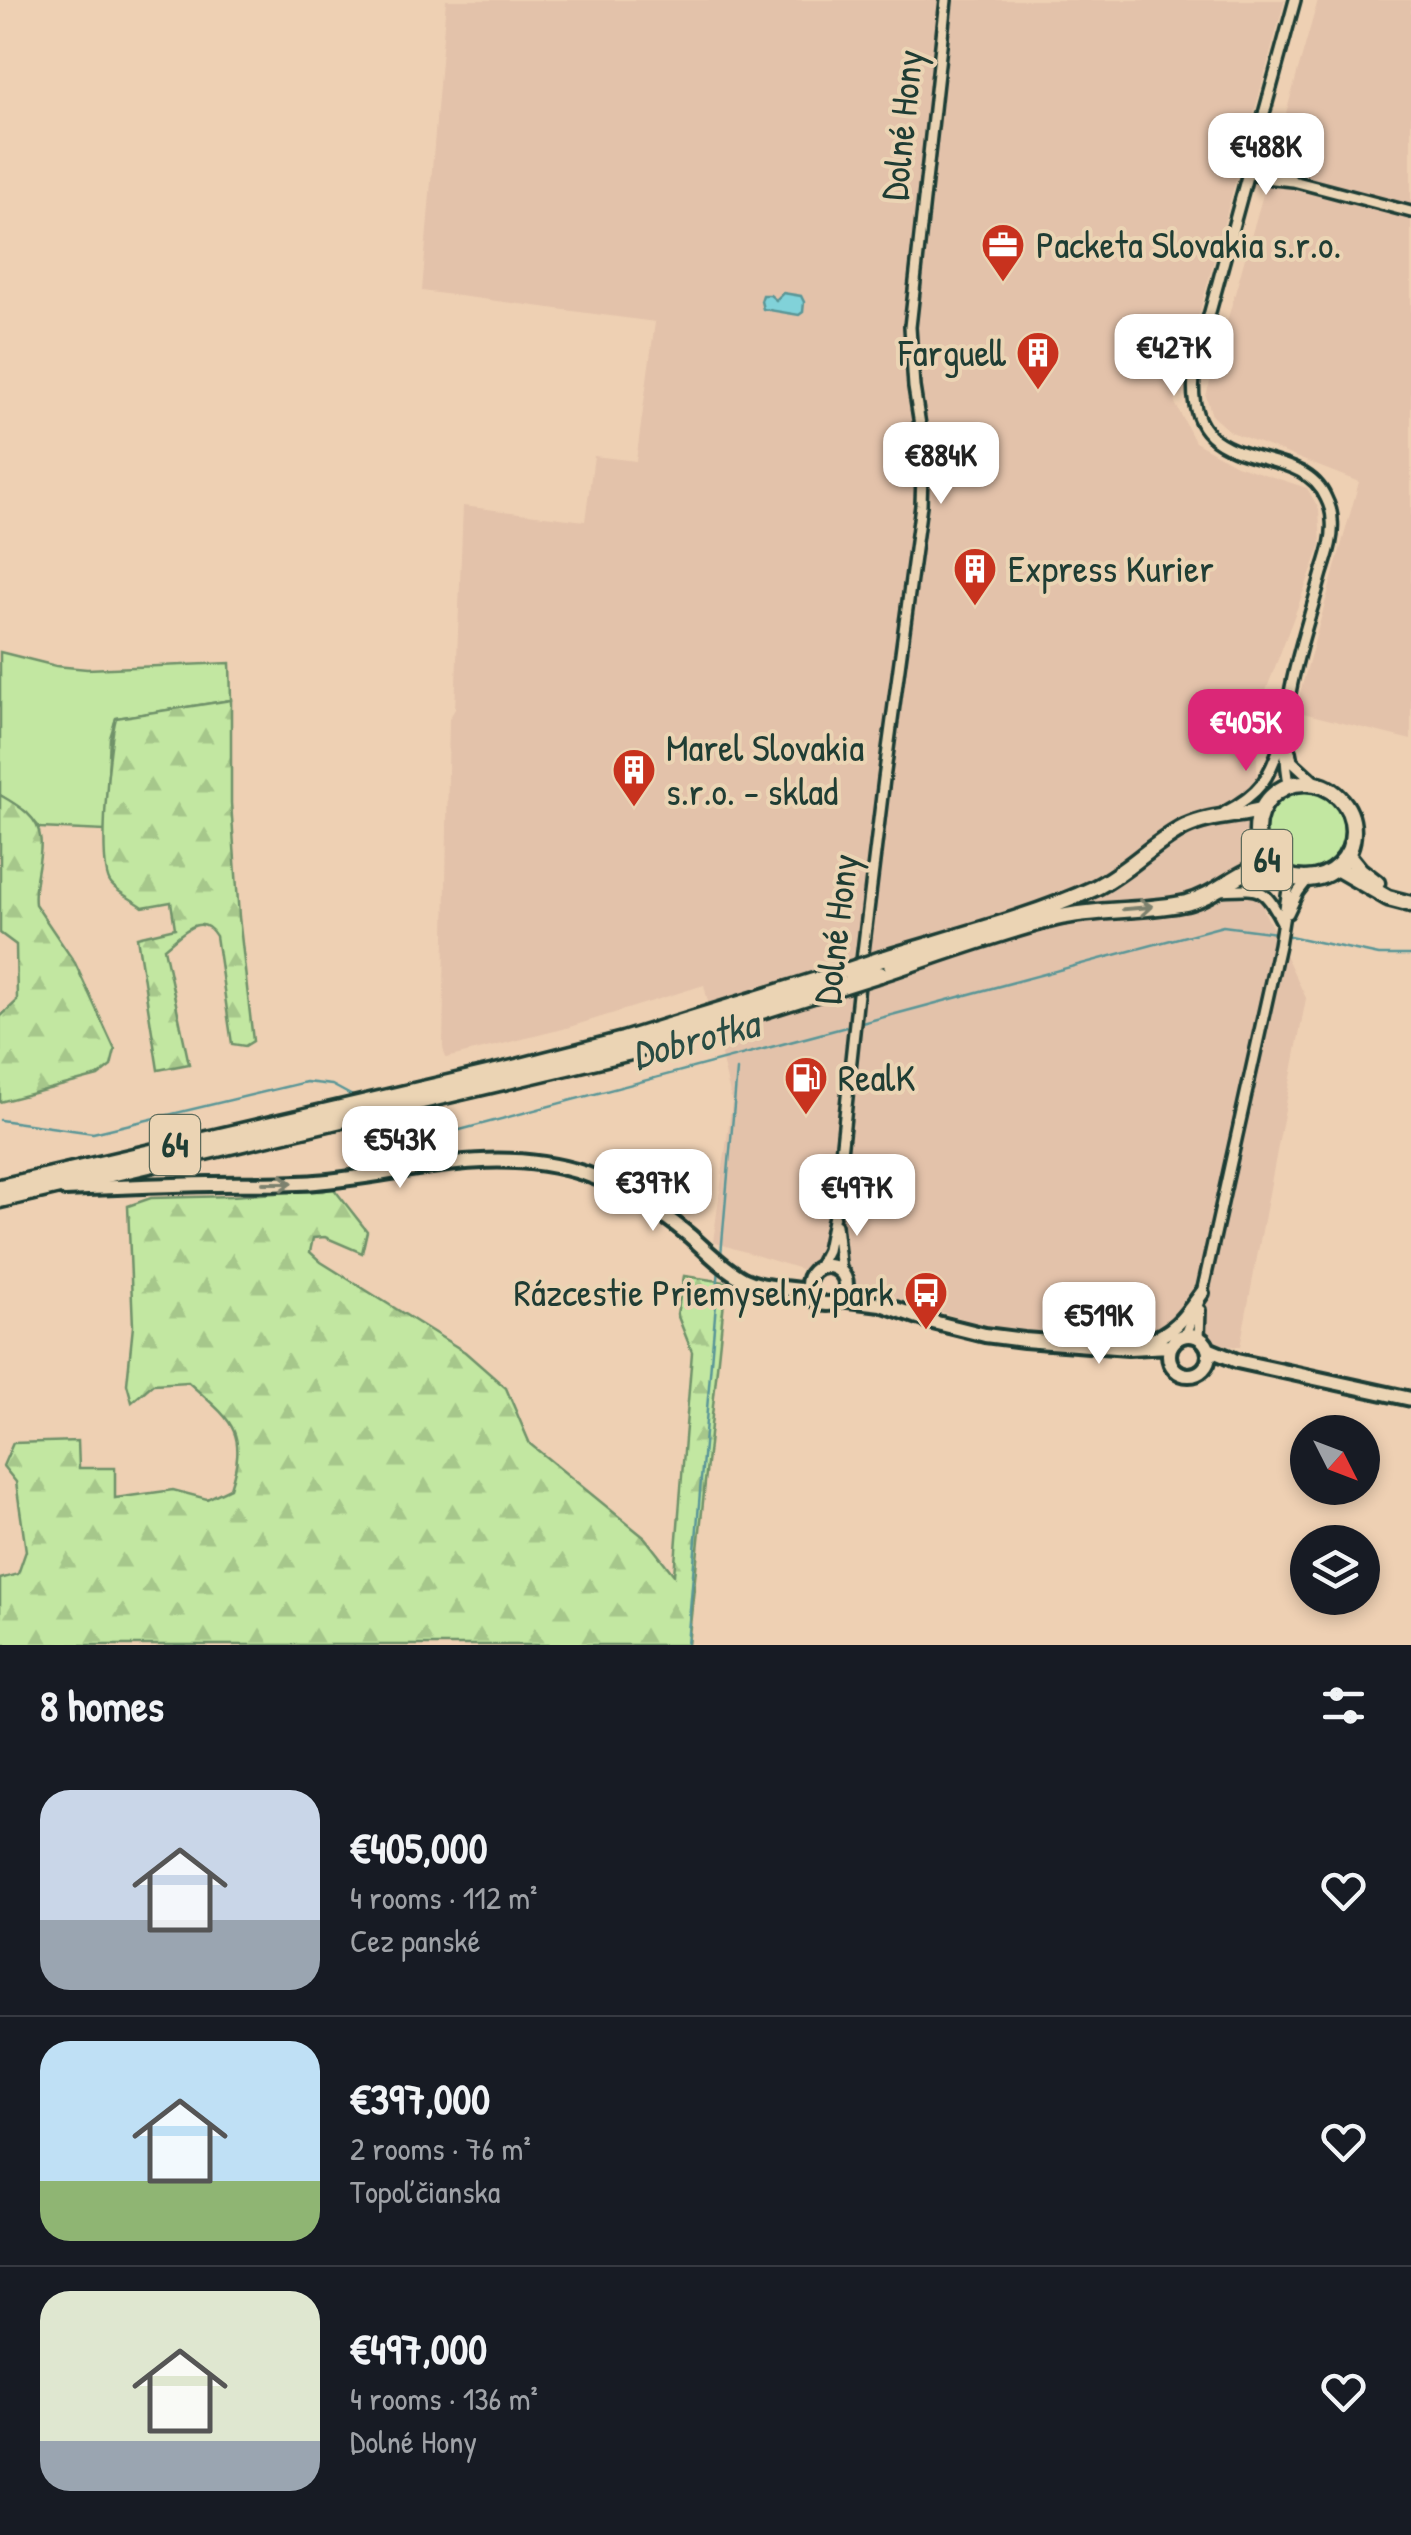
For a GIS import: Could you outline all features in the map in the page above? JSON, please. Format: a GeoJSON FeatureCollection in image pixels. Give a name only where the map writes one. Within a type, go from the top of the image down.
{"type":"FeatureCollection","features":[{"type":"Feature","properties":{"kind":"main road","name":"64"},"geometry":{"type":"LineString","coordinates":[[1302,782],[1316,784],[1334,792],[1350,812],[1353,837],[1336,868],[1318,878],[1288,876],[1269,864],[1261,852],[1256,824],[1261,810],[1277,791],[1302,782]]}},
{"type":"Feature","properties":{"kind":"main road","name":"64"},"geometry":{"type":"LineString","coordinates":[[881,967],[1062,902],[1119,874],[1186,827],[1261,810]]}},
{"type":"Feature","properties":{"kind":"main road","name":"64"},"geometry":{"type":"LineString","coordinates":[[1347,854],[1360,870],[1406,903]]}},
{"type":"Feature","properties":{"kind":"main road","name":"64"},"geometry":{"type":"LineString","coordinates":[[0,1200],[627,1053],[881,967],[1055,919],[1203,898],[1249,869],[1269,864]]}},
{"type":"Feature","properties":{"kind":"main road","name":"64"},"geometry":{"type":"LineString","coordinates":[[1336,868],[1388,898],[1406,903]]}},
{"type":"Feature","properties":{"kind":"main road","name":"64"},"geometry":{"type":"LineString","coordinates":[[0,1186],[624,1040],[846,978]]}},
{"type":"Feature","properties":{"kind":"street","name":"Dolné Hony"},"geometry":{"type":"LineString","coordinates":[[818,1268],[827,1250],[836,1210],[856,1010],[921,505],[923,444],[910,327],[946,0]]}},
{"type":"Feature","properties":{"kind":"street"},"geometry":{"type":"LineString","coordinates":[[1289,785],[1285,734],[1290,689],[1330,545],[1332,520],[1325,496],[1309,476],[1236,451],[1208,434],[1197,413],[1192,389],[1295,0]]}},
{"type":"Feature","properties":{"kind":"street"},"geometry":{"type":"LineString","coordinates":[[1259,136],[1268,166]]}},
{"type":"Feature","properties":{"kind":"street"},"geometry":{"type":"LineString","coordinates":[[1250,169],[1268,166],[1293,180]]}},
{"type":"Feature","properties":{"kind":"street"},"geometry":{"type":"LineString","coordinates":[[1250,169],[1264,178],[1293,180],[1411,212]]}},
{"type":"Feature","properties":{"kind":"street"},"geometry":{"type":"LineString","coordinates":[[1285,734],[1292,762],[1316,784]]}},
{"type":"Feature","properties":{"kind":"street"},"geometry":{"type":"LineString","coordinates":[[1213,819],[1260,789],[1285,734]]}},
{"type":"Feature","properties":{"kind":"street"},"geometry":{"type":"LineString","coordinates":[[1192,1336],[1283,924],[1288,876]]}},
{"type":"Feature","properties":{"kind":"street"},"geometry":{"type":"LineString","coordinates":[[1283,924],[1308,879]]}},
{"type":"Feature","properties":{"kind":"street"},"geometry":{"type":"LineString","coordinates":[[1218,890],[1262,892],[1271,900],[1283,924]]}},
{"type":"Feature","properties":{"kind":"street"},"geometry":{"type":"LineString","coordinates":[[48,1189],[313,1182],[457,1161],[530,1162],[585,1174],[633,1195],[743,1278],[762,1286],[810,1292]]}},
{"type":"Feature","properties":{"kind":"street","name":"Dolné Hony"},"geometry":{"type":"LineString","coordinates":[[836,1210],[844,1278]]}},
{"type":"Feature","properties":{"kind":"street"},"geometry":{"type":"LineString","coordinates":[[844,1278],[845,1292],[832,1303],[823,1303],[810,1292],[810,1278],[818,1268],[830,1266],[881,1304]]}},
{"type":"Feature","properties":{"kind":"street"},"geometry":{"type":"LineString","coordinates":[[1128,1348],[1175,1328],[1202,1292]]}},
{"type":"Feature","properties":{"kind":"street"},"geometry":{"type":"LineString","coordinates":[[840,1299],[881,1304],[932,1322],[1024,1340],[1128,1348],[1171,1346]]}},
{"type":"Feature","properties":{"kind":"street"},"geometry":{"type":"LineString","coordinates":[[1192,1336],[1176,1340],[1171,1346],[1170,1361],[1174,1368],[1187,1376],[1202,1371],[1208,1349]]}},
{"type":"Feature","properties":{"kind":"street"},"geometry":{"type":"LineString","coordinates":[[1192,1336],[1208,1349],[1237,1361],[1411,1399]]}},
{"type":"Feature","properties":{"kind":"street"},"geometry":{"type":"LineString","coordinates":[[1128,1348],[1170,1361]]}},
{"type":"Feature","properties":{"kind":"street"},"geometry":{"type":"LineString","coordinates":[[1207,1364],[1237,1361]]}},
{"type":"Feature","properties":{"kind":"shaded area"},"geometry":{"type":"Polygon","coordinates":[[[446,0],[1285,0],[1175,403],[1195,442],[1236,465],[1307,488],[1319,509],[1321,545],[1255,720],[1264,911],[1306,998],[1240,1347],[990,1327],[713,1242],[732,1102],[704,985],[563,1029],[446,1058],[443,1047],[449,719],[455,709],[463,506],[585,521],[594,456],[636,461],[655,322],[422,291],[446,0]]]}},
{"type":"Feature","properties":{"kind":"shaded area"},"geometry":{"type":"Polygon","coordinates":[[[1318,0],[1411,0],[1411,740],[1295,711],[1359,482],[1229,431],[1212,416],[1206,396],[1318,0]]]}},
{"type":"Feature","properties":{"kind":"green space"},"geometry":{"type":"Polygon","coordinates":[[[0,652],[56,666],[87,669],[230,663],[231,700],[116,718],[110,738],[105,831],[40,828],[26,812],[0,795],[0,652]]]}},
{"type":"Feature","properties":{"kind":"green space"},"geometry":{"type":"Polygon","coordinates":[[[231,700],[231,803],[253,1041],[245,1046],[232,1044],[216,936],[204,925],[197,925],[164,948],[189,1064],[158,1070],[137,937],[175,928],[171,902],[143,907],[114,887],[107,873],[106,804],[113,731],[116,718],[231,700]]]}},
{"type":"Feature","properties":{"kind":"green space"},"geometry":{"type":"Polygon","coordinates":[[[1304,789],[1320,792],[1334,801],[1343,815],[1343,847],[1334,861],[1320,870],[1304,873],[1288,870],[1274,861],[1265,847],[1262,831],[1265,815],[1274,801],[1288,792],[1304,789]]]}},
{"type":"Feature","properties":{"kind":"green space"},"geometry":{"type":"Polygon","coordinates":[[[0,795],[24,810],[40,833],[35,904],[75,963],[115,1050],[111,1066],[98,1076],[0,1102],[0,1017],[17,1001],[16,945],[0,933],[0,795]]]}},
{"type":"Feature","properties":{"kind":"green space"},"geometry":{"type":"Polygon","coordinates":[[[334,1189],[367,1231],[362,1253],[325,1237],[313,1238],[310,1252],[465,1352],[506,1388],[530,1444],[645,1538],[674,1575],[692,1352],[677,1314],[684,1276],[726,1282],[688,1645],[0,1645],[0,1579],[18,1574],[26,1551],[16,1482],[3,1466],[13,1443],[78,1441],[79,1468],[115,1468],[115,1498],[173,1490],[207,1499],[230,1488],[237,1452],[232,1427],[188,1382],[153,1384],[132,1402],[127,1384],[133,1326],[128,1206],[151,1198],[334,1189]]]}},
{"type":"Feature","properties":{"kind":"water"},"geometry":{"type":"Polygon","coordinates":[[[783,293],[801,296],[803,312],[799,315],[763,309],[763,295],[776,300],[783,293]]]}},
{"type":"Feature","properties":{"kind":"waterway","name":"Dobrotka"},"geometry":{"type":"LineString","coordinates":[[858,1024],[1223,926],[1277,933]]}},
{"type":"Feature","properties":{"kind":"waterway","name":"Dobrotka"},"geometry":{"type":"LineString","coordinates":[[1285,935],[1379,955],[1411,955]]}},
{"type":"Feature","properties":{"kind":"waterway","name":"Dobrotka"},"geometry":{"type":"LineString","coordinates":[[387,1114],[441,1135],[850,1026]]}},
{"type":"Feature","properties":{"kind":"waterway"},"geometry":{"type":"LineString","coordinates":[[721,1255],[737,1070]]}},
{"type":"Feature","properties":{"kind":"waterway","name":"Dobrotka"},"geometry":{"type":"LineString","coordinates":[[0,1120],[93,1133],[306,1082],[332,1085],[358,1099]]}},
{"type":"Feature","properties":{"kind":"waterway"},"geometry":{"type":"LineString","coordinates":[[687,1645],[719,1268]]}},
{"type":"Feature","properties":{"kind":"place","name":"Packeta Slovakia s.r.o."},"geometry":{"type":"Point","coordinates":[1003,283]}},
{"type":"Feature","properties":{"kind":"place","name":"Farguell"},"geometry":{"type":"Point","coordinates":[1038,391]}},
{"type":"Feature","properties":{"kind":"place","name":"Express Kurier"},"geometry":{"type":"Point","coordinates":[975,607]}},
{"type":"Feature","properties":{"kind":"place","name":"Marel Slovakia s.r.o. - sklad"},"geometry":{"type":"Point","coordinates":[634,808]}},
{"type":"Feature","properties":{"kind":"place","name":"RealK"},"geometry":{"type":"Point","coordinates":[806,1116]}},
{"type":"Feature","properties":{"kind":"place","name":"Rázcestie Priemyselný park"},"geometry":{"type":"Point","coordinates":[926,1331]}}]}
